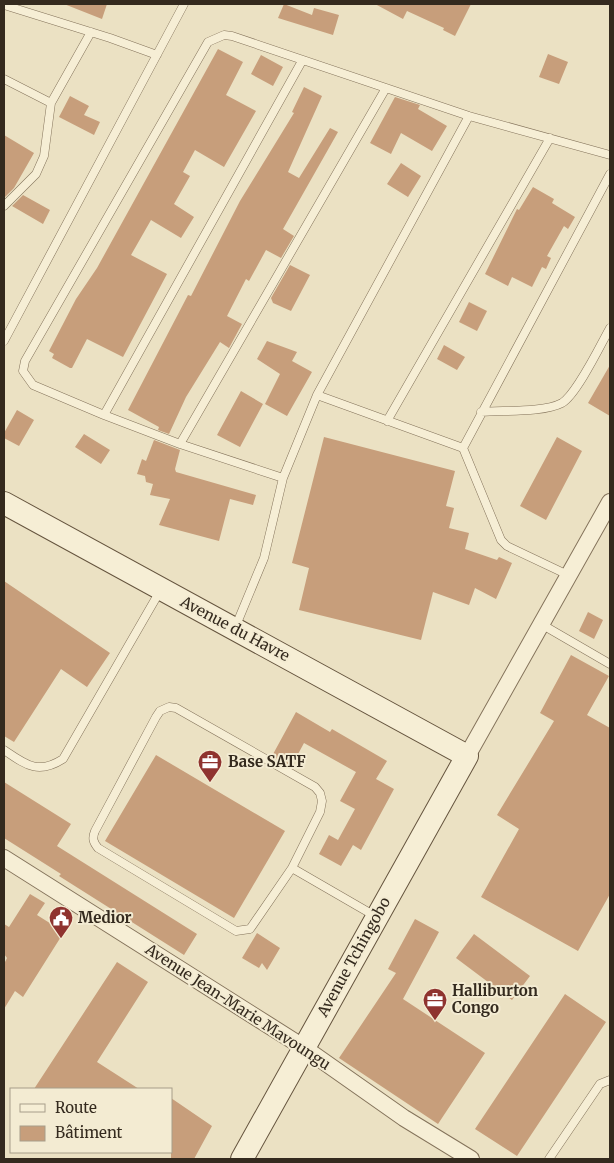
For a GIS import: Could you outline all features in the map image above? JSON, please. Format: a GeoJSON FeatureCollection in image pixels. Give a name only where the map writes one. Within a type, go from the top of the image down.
{"type":"FeatureCollection","features":[{"type":"Feature","properties":{"kind":"street"},"geometry":{"type":"LineString","coordinates":[[467,756],[610,502]]}},
{"type":"Feature","properties":{"kind":"street","name":"Avenue du Havre"},"geometry":{"type":"LineString","coordinates":[[4,503],[467,756]]}},
{"type":"Feature","properties":{"kind":"street","name":"Avenue Tchingobo"},"geometry":{"type":"LineString","coordinates":[[242,1159],[467,756]]}},
{"type":"Feature","properties":{"kind":"street","name":"Avenue Jean-Marie Mavoungu"},"geometry":{"type":"LineString","coordinates":[[4,858],[304,1047],[404,1118],[471,1159]]}},
{"type":"Feature","properties":{"kind":"lane"},"geometry":{"type":"LineString","coordinates":[[4,341],[184,4]]}},
{"type":"Feature","properties":{"kind":"lane"},"geometry":{"type":"LineString","coordinates":[[4,5],[91,32],[157,56]]}},
{"type":"Feature","properties":{"kind":"lane"},"geometry":{"type":"LineString","coordinates":[[4,206],[36,174],[39,168],[44,156],[51,103],[91,32]]}},
{"type":"Feature","properties":{"kind":"lane"},"geometry":{"type":"LineString","coordinates":[[283,478],[180,444],[104,415],[33,385],[23,371],[25,361],[208,42],[224,35],[232,36],[468,116],[610,155]]}},
{"type":"Feature","properties":{"kind":"lane"},"geometry":{"type":"LineString","coordinates":[[104,415],[302,61]]}},
{"type":"Feature","properties":{"kind":"lane"},"geometry":{"type":"LineString","coordinates":[[4,79],[51,103]]}},
{"type":"Feature","properties":{"kind":"lane"},"geometry":{"type":"LineString","coordinates":[[180,444],[386,88]]}},
{"type":"Feature","properties":{"kind":"lane"},"geometry":{"type":"LineString","coordinates":[[235,628],[264,558],[283,478],[317,395],[468,116]]}},
{"type":"Feature","properties":{"kind":"lane"},"geometry":{"type":"LineString","coordinates":[[387,421],[550,138]]}},
{"type":"Feature","properties":{"kind":"lane"},"geometry":{"type":"LineString","coordinates":[[463,448],[610,174]]}},
{"type":"Feature","properties":{"kind":"lane"},"geometry":{"type":"LineString","coordinates":[[481,412],[552,407],[564,402],[574,390],[610,328]]}},
{"type":"Feature","properties":{"kind":"lane"},"geometry":{"type":"LineString","coordinates":[[317,395],[463,448],[501,540],[507,546],[568,576]]}},
{"type":"Feature","properties":{"kind":"lane"},"geometry":{"type":"LineString","coordinates":[[4,750],[37,768],[53,766],[63,759],[161,590]]}},
{"type":"Feature","properties":{"kind":"lane"},"geometry":{"type":"LineString","coordinates":[[541,624],[610,664]]}},
{"type":"Feature","properties":{"kind":"lane"},"geometry":{"type":"LineString","coordinates":[[176,708],[315,787],[320,793],[322,801],[320,812],[292,868],[254,925],[244,931],[236,931],[98,848],[92,836],[160,711],[176,708]]}},
{"type":"Feature","properties":{"kind":"lane"},"geometry":{"type":"LineString","coordinates":[[292,868],[377,917]]}},
{"type":"Feature","properties":{"kind":"lane"},"geometry":{"type":"LineString","coordinates":[[549,1159],[600,1084],[610,1080]]}},
{"type":"Feature","properties":{"kind":"building"},"geometry":{"type":"Polygon","coordinates":[[[64,4],[107,4],[102,19],[64,4]]]}},
{"type":"Feature","properties":{"kind":"building"},"geometry":{"type":"Polygon","coordinates":[[[284,4],[312,15],[314,8],[339,15],[333,35],[278,18],[284,4]]]}},
{"type":"Feature","properties":{"kind":"building"},"geometry":{"type":"Polygon","coordinates":[[[375,4],[471,4],[455,36],[443,30],[444,28],[407,11],[403,19],[375,4]]]}},
{"type":"Feature","properties":{"kind":"building"},"geometry":{"type":"Polygon","coordinates":[[[218,49],[243,62],[226,95],[256,111],[224,167],[195,150],[183,172],[190,176],[174,204],[194,217],[181,238],[151,220],[131,255],[167,274],[123,357],[87,339],[72,368],[70,368],[52,358],[54,354],[49,351],[76,299],[97,268],[218,49]]]}},
{"type":"Feature","properties":{"kind":"building"},"geometry":{"type":"Polygon","coordinates":[[[548,54],[568,62],[559,84],[539,77],[548,54]]]}},
{"type":"Feature","properties":{"kind":"building"},"geometry":{"type":"Polygon","coordinates":[[[261,55],[283,67],[273,86],[251,74],[261,55]]]}},
{"type":"Feature","properties":{"kind":"building"},"geometry":{"type":"Polygon","coordinates":[[[304,87],[322,96],[288,172],[299,178],[330,128],[338,132],[283,229],[294,236],[281,258],[266,250],[249,281],[246,279],[227,316],[242,324],[229,348],[220,342],[186,397],[169,434],[158,430],[159,427],[128,410],[188,295],[191,296],[240,201],[294,113],[292,112],[304,87]]]}},
{"type":"Feature","properties":{"kind":"building"},"geometry":{"type":"Polygon","coordinates":[[[70,96],[89,106],[84,115],[100,122],[94,135],[59,117],[70,96]]]}},
{"type":"Feature","properties":{"kind":"building"},"geometry":{"type":"Polygon","coordinates":[[[395,97],[420,105],[418,109],[447,126],[432,151],[401,133],[391,154],[370,143],[395,97]]]}},
{"type":"Feature","properties":{"kind":"building"},"geometry":{"type":"Polygon","coordinates":[[[4,135],[34,153],[14,188],[4,198],[4,135]]]}},
{"type":"Feature","properties":{"kind":"building"},"geometry":{"type":"Polygon","coordinates":[[[401,163],[421,176],[408,197],[387,184],[401,163]]]}},
{"type":"Feature","properties":{"kind":"building"},"geometry":{"type":"Polygon","coordinates":[[[533,187],[554,199],[552,203],[575,217],[568,229],[564,226],[547,256],[551,258],[546,269],[542,267],[532,287],[512,277],[508,286],[485,274],[517,209],[519,210],[533,187]]]}},
{"type":"Feature","properties":{"kind":"building"},"geometry":{"type":"Polygon","coordinates":[[[23,195],[50,210],[43,224],[12,206],[23,195]]]}},
{"type":"Feature","properties":{"kind":"building"},"geometry":{"type":"Polygon","coordinates":[[[290,265],[310,275],[291,311],[273,303],[271,298],[290,265]]]}},
{"type":"Feature","properties":{"kind":"building"},"geometry":{"type":"Polygon","coordinates":[[[469,302],[487,311],[477,331],[459,322],[469,302]]]}},
{"type":"Feature","properties":{"kind":"building"},"geometry":{"type":"Polygon","coordinates":[[[267,341],[297,352],[292,361],[312,372],[287,416],[265,404],[280,374],[257,359],[267,341]]]}},
{"type":"Feature","properties":{"kind":"building"},"geometry":{"type":"Polygon","coordinates":[[[444,345],[465,357],[457,370],[437,359],[444,345]]]}},
{"type":"Feature","properties":{"kind":"building"},"geometry":{"type":"Polygon","coordinates":[[[610,365],[610,416],[588,403],[610,365]]]}},
{"type":"Feature","properties":{"kind":"building"},"geometry":{"type":"Polygon","coordinates":[[[241,391],[263,404],[240,447],[217,435],[241,391]]]}},
{"type":"Feature","properties":{"kind":"building"},"geometry":{"type":"Polygon","coordinates":[[[17,410],[34,420],[19,446],[4,438],[4,433],[17,410]]]}},
{"type":"Feature","properties":{"kind":"building"},"geometry":{"type":"Polygon","coordinates":[[[84,434],[110,450],[101,464],[75,447],[84,434]]]}},
{"type":"Feature","properties":{"kind":"building"},"geometry":{"type":"Polygon","coordinates":[[[324,437],[455,471],[446,506],[454,508],[449,528],[469,533],[465,549],[497,560],[499,557],[512,563],[496,599],[475,588],[469,605],[433,592],[421,640],[299,610],[309,568],[292,563],[324,437]]]}},
{"type":"Feature","properties":{"kind":"building"},"geometry":{"type":"Polygon","coordinates":[[[557,437],[582,451],[546,520],[520,506],[557,437]]]}},
{"type":"Feature","properties":{"kind":"building"},"geometry":{"type":"Polygon","coordinates":[[[154,440],[180,450],[175,469],[176,472],[256,495],[253,505],[230,499],[219,541],[159,525],[170,499],[150,495],[153,484],[146,482],[145,476],[137,474],[142,459],[146,461],[154,440]]]}},
{"type":"Feature","properties":{"kind":"building"},"geometry":{"type":"Polygon","coordinates":[[[4,581],[110,653],[87,687],[61,669],[14,742],[4,736],[4,581]]]}},
{"type":"Feature","properties":{"kind":"building"},"geometry":{"type":"Polygon","coordinates":[[[588,612],[603,620],[594,639],[579,631],[588,612]]]}},
{"type":"Feature","properties":{"kind":"building"},"geometry":{"type":"Polygon","coordinates":[[[571,655],[609,676],[587,715],[610,728],[610,894],[578,951],[481,897],[519,829],[497,815],[554,721],[540,713],[571,655]]]}},
{"type":"Feature","properties":{"kind":"building"},"geometry":{"type":"Polygon","coordinates":[[[296,712],[330,732],[332,729],[387,761],[376,779],[394,789],[361,850],[353,845],[341,866],[319,854],[329,835],[338,840],[355,809],[340,801],[356,772],[304,743],[291,767],[272,756],[296,712]]]}},
{"type":"Feature","properties":{"kind":"building"},"geometry":{"type":"Polygon","coordinates":[[[156,755],[285,831],[234,918],[105,841],[156,755]]]}},
{"type":"Feature","properties":{"kind":"building"},"geometry":{"type":"Polygon","coordinates":[[[4,782],[71,824],[57,846],[197,934],[184,955],[59,876],[61,874],[4,838],[4,782]]]}},
{"type":"Feature","properties":{"kind":"building"},"geometry":{"type":"Polygon","coordinates":[[[30,894],[45,903],[37,915],[64,932],[23,997],[15,991],[4,1009],[4,964],[7,958],[4,954],[4,924],[9,927],[30,894]]]}},
{"type":"Feature","properties":{"kind":"building"},"geometry":{"type":"Polygon","coordinates":[[[415,919],[439,932],[403,999],[485,1053],[438,1124],[339,1058],[396,973],[388,969],[415,919]]]}},
{"type":"Feature","properties":{"kind":"building"},"geometry":{"type":"Polygon","coordinates":[[[257,933],[280,948],[267,970],[262,963],[259,968],[242,958],[257,933]]]}},
{"type":"Feature","properties":{"kind":"building"},"geometry":{"type":"Polygon","coordinates":[[[474,934],[530,976],[512,1000],[456,958],[474,934]]]}},
{"type":"Feature","properties":{"kind":"building"},"geometry":{"type":"Polygon","coordinates":[[[117,962],[148,982],[97,1062],[137,1088],[35,1088],[117,962]]]}},
{"type":"Feature","properties":{"kind":"building"},"geometry":{"type":"Polygon","coordinates":[[[565,994],[606,1022],[517,1156],[475,1129],[565,994]]]}},
{"type":"Feature","properties":{"kind":"building"},"geometry":{"type":"Polygon","coordinates":[[[172,1099],[212,1126],[194,1159],[171,1159],[172,1099]]]}},
{"type":"Feature","properties":{"kind":"place","name":"Base SATF"},"geometry":{"type":"Point","coordinates":[210,783]}},
{"type":"Feature","properties":{"kind":"place","name":"Medior"},"geometry":{"type":"Point","coordinates":[61,939]}},
{"type":"Feature","properties":{"kind":"place","name":"Halliburton Congo"},"geometry":{"type":"Point","coordinates":[435,1021]}}]}
